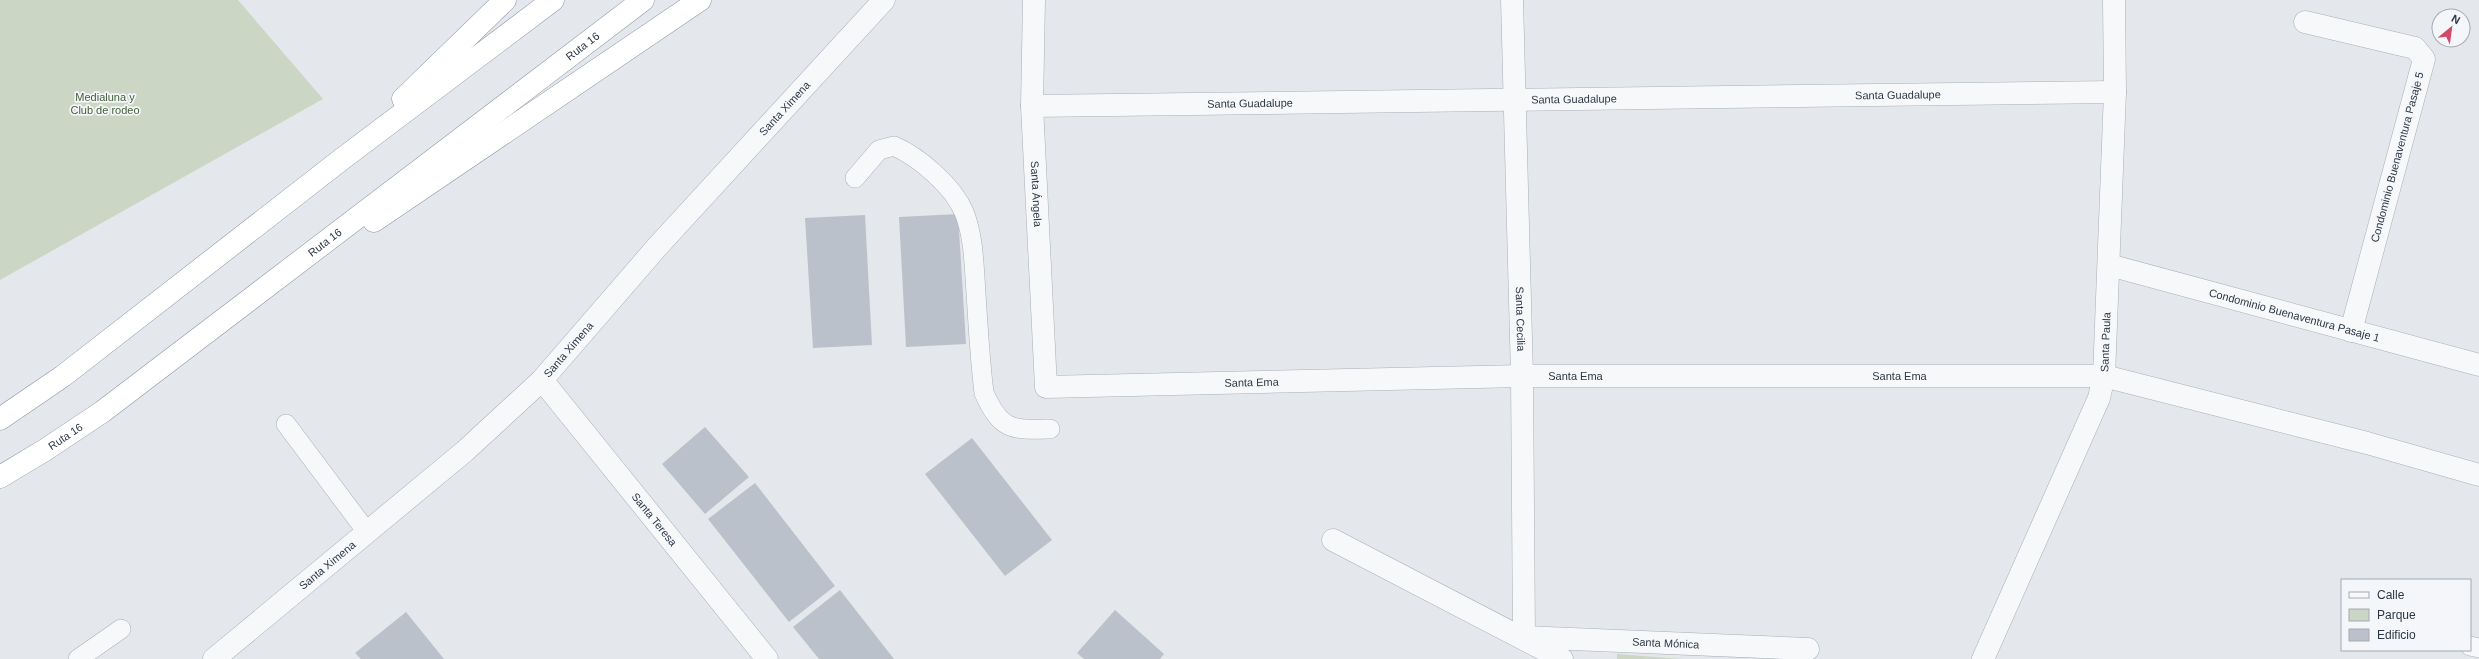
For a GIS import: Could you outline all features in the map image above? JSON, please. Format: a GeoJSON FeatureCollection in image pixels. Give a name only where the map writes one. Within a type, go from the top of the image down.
{"type":"FeatureCollection","features":[{"type":"Feature","properties":{"kind":"highway"},"geometry":{"type":"LineString","coordinates":[[342,159],[505,0]]}},
{"type":"Feature","properties":{"kind":"highway"},"geometry":{"type":"LineString","coordinates":[[0,418],[63,376],[342,159],[553,0]]}},
{"type":"Feature","properties":{"kind":"highway","name":"Ruta 16"},"geometry":{"type":"LineString","coordinates":[[0,477],[45,450],[102,412],[155,370],[643,0]]}},
{"type":"Feature","properties":{"kind":"highway"},"geometry":{"type":"LineString","coordinates":[[155,370],[700,0]]}},
{"type":"Feature","properties":{"kind":"street","name":"Santa Ximena"},"geometry":{"type":"LineString","coordinates":[[214,659],[465,451],[542,380],[657,247],[884,0]]}},
{"type":"Feature","properties":{"kind":"street","name":"Santa Ángela"},"geometry":{"type":"LineString","coordinates":[[1034,0],[1032,106],[1046,387]]}},
{"type":"Feature","properties":{"kind":"street","name":"Santa Cecilia"},"geometry":{"type":"LineString","coordinates":[[1512,0],[1522,376],[1524,637]]}},
{"type":"Feature","properties":{"kind":"street","name":"Santa Paula"},"geometry":{"type":"LineString","coordinates":[[1983,659],[2099,398],[2104,376],[2115,92],[2114,0]]}},
{"type":"Feature","properties":{"kind":"street","name":"Condominio Buenaventura Pasaje 5"},"geometry":{"type":"LineString","coordinates":[[2305,22],[2415,48],[2424,59],[2351,331]]}},
{"type":"Feature","properties":{"kind":"street","name":"Santa Guadalupe"},"geometry":{"type":"LineString","coordinates":[[1032,106],[1514,98],[2115,92]]}},
{"type":"Feature","properties":{"kind":"street","name":"Condominio Buenaventura Pasaje 1"},"geometry":{"type":"LineString","coordinates":[[2109,265],[2479,365]]}},
{"type":"Feature","properties":{"kind":"street","name":"Santa Ema"},"geometry":{"type":"LineString","coordinates":[[1046,387],[1522,376],[2104,376],[2366,443],[2479,475]]}},
{"type":"Feature","properties":{"kind":"street","name":"Santa Teresa"},"geometry":{"type":"LineString","coordinates":[[542,380],[767,659]]}},
{"type":"Feature","properties":{"kind":"street","name":"Santa Mónica"},"geometry":{"type":"LineString","coordinates":[[1333,540],[1524,637],[1562,659]]}},
{"type":"Feature","properties":{"kind":"street","name":"Santa Mónica"},"geometry":{"type":"LineString","coordinates":[[1524,637],[1808,649]]}},
{"type":"Feature","properties":{"kind":"lane"},"geometry":{"type":"LineString","coordinates":[[855,178],[879,150],[894,146],[909,152],[929,167],[949,192],[963,211],[973,243],[980,360],[984,393],[993,412],[1017,430],[1050,429]]}},
{"type":"Feature","properties":{"kind":"lane"},"geometry":{"type":"LineString","coordinates":[[286,424],[367,532]]}},
{"type":"Feature","properties":{"kind":"lane"},"geometry":{"type":"LineString","coordinates":[[78,659],[121,630]]}},
{"type":"Feature","properties":{"kind":"green space","name":"Medialuna y Club de rodeo"},"geometry":{"type":"Polygon","coordinates":[[[0,0],[238,0],[323,99],[0,280],[0,0]]]}},
{"type":"Feature","properties":{"kind":"green space"},"geometry":{"type":"Polygon","coordinates":[[[1617,654],[1682,659],[1617,659],[1617,654]]]}},
{"type":"Feature","properties":{"kind":"building"},"geometry":{"type":"Polygon","coordinates":[[[958,214],[966,344],[906,347],[899,217],[958,214]]]}},
{"type":"Feature","properties":{"kind":"building"},"geometry":{"type":"Polygon","coordinates":[[[865,215],[872,345],[813,348],[805,218],[865,215]]]}},
{"type":"Feature","properties":{"kind":"building"},"geometry":{"type":"Polygon","coordinates":[[[705,427],[749,477],[705,514],[662,464],[705,427]]]}},
{"type":"Feature","properties":{"kind":"building"},"geometry":{"type":"Polygon","coordinates":[[[972,438],[1052,540],[1005,576],[925,474],[972,438]]]}},
{"type":"Feature","properties":{"kind":"building"},"geometry":{"type":"Polygon","coordinates":[[[755,483],[835,586],[789,622],[708,519],[755,483]]]}},
{"type":"Feature","properties":{"kind":"building"},"geometry":{"type":"Polygon","coordinates":[[[840,590],[894,659],[819,659],[793,627],[840,590]]]}},
{"type":"Feature","properties":{"kind":"building"},"geometry":{"type":"Polygon","coordinates":[[[1115,610],[1164,654],[1160,659],[1084,659],[1077,653],[1115,610]]]}},
{"type":"Feature","properties":{"kind":"building"},"geometry":{"type":"Polygon","coordinates":[[[406,612],[444,659],[361,659],[355,653],[406,612]]]}}]}
